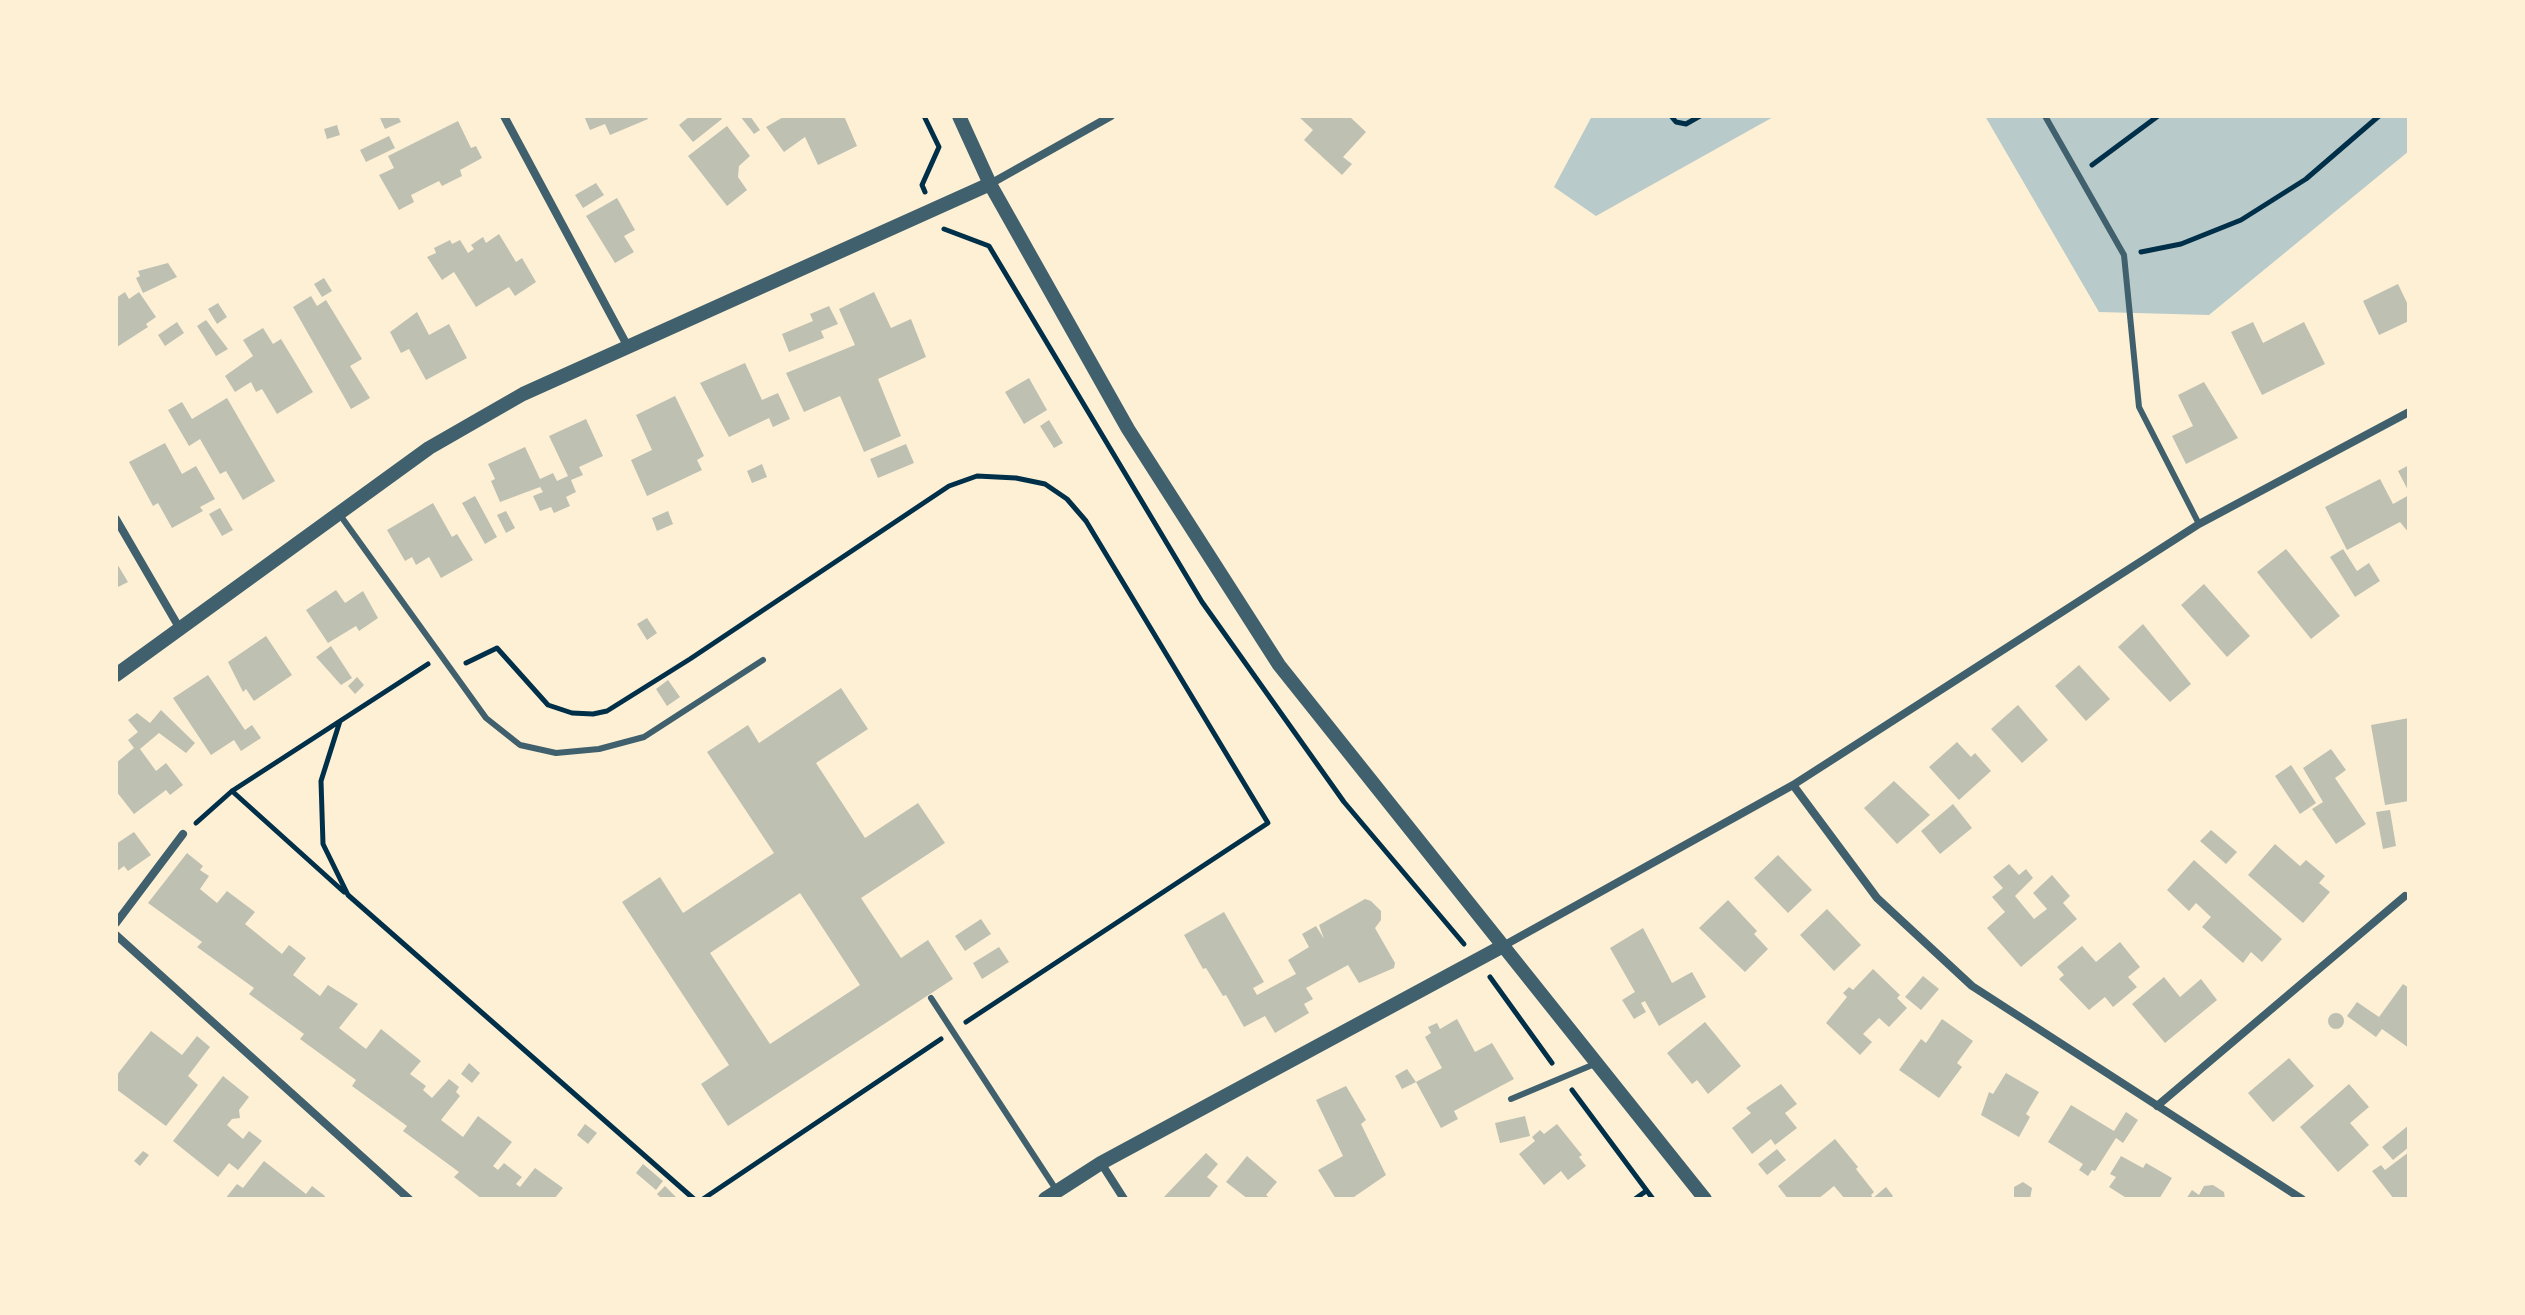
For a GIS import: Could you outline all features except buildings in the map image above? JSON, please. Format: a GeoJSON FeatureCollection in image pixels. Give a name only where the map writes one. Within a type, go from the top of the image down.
{"type":"FeatureCollection","features":[{"type":"Feature","properties":{"kind":"street"},"geometry":{"type":"LineString","coordinates":[[504,116],[628,347]]}},
{"type":"Feature","properties":{"kind":"street"},"geometry":{"type":"LineString","coordinates":[[959,116],[990,184],[1128,429],[1279,665],[1705,1199]]}},
{"type":"Feature","properties":{"kind":"street"},"geometry":{"type":"LineString","coordinates":[[116,675],[429,448],[509,402],[990,184],[1111,116]]}},
{"type":"Feature","properties":{"kind":"street"},"geometry":{"type":"LineString","coordinates":[[1051,1195],[1101,1163],[1793,785],[2199,524],[2409,412]]}},
{"type":"Feature","properties":{"kind":"street"},"geometry":{"type":"LineString","coordinates":[[116,519],[180,629]]}},
{"type":"Feature","properties":{"kind":"street"},"geometry":{"type":"LineString","coordinates":[[1793,785],[1877,898],[1923,945],[1972,986],[2302,1199]]}},
{"type":"Feature","properties":{"kind":"street"},"geometry":{"type":"LineString","coordinates":[[116,923],[183,834]]}},
{"type":"Feature","properties":{"kind":"street"},"geometry":{"type":"LineString","coordinates":[[2157,1106],[2405,896]]}},
{"type":"Feature","properties":{"kind":"street"},"geometry":{"type":"LineString","coordinates":[[116,935],[409,1199]]}},
{"type":"Feature","properties":{"kind":"street"},"geometry":{"type":"LineString","coordinates":[[1101,1163],[1124,1199]]}},
{"type":"Feature","properties":{"kind":"lane"},"geometry":{"type":"LineString","coordinates":[[2045,116],[2124,255],[2139,407],[2199,524]]}},
{"type":"Feature","properties":{"kind":"lane"},"geometry":{"type":"LineString","coordinates":[[338,512],[486,718],[520,745],[556,753],[599,749],[644,737],[763,660]]}},
{"type":"Feature","properties":{"kind":"lane"},"geometry":{"type":"LineString","coordinates":[[931,998],[1051,1195]]}},
{"type":"Feature","properties":{"kind":"lane"},"geometry":{"type":"LineString","coordinates":[[1511,1099],[1597,1063]]}},
{"type":"Feature","properties":{"kind":"path"},"geometry":{"type":"LineString","coordinates":[[1671,116],[1676,122],[1686,124],[1700,116]]}},
{"type":"Feature","properties":{"kind":"path"},"geometry":{"type":"LineString","coordinates":[[2078,175],[2158,116]]}},
{"type":"Feature","properties":{"kind":"path"},"geometry":{"type":"LineString","coordinates":[[2124,255],[2181,244],[2241,220],[2306,179],[2379,116]]}},
{"type":"Feature","properties":{"kind":"path"},"geometry":{"type":"LineString","coordinates":[[183,834],[232,791],[441,656],[464,664],[497,648],[548,705],[572,713],[607,711],[949,486],[977,476],[1016,478],[1045,484],[1067,499],[1086,521],[1268,823],[703,1199]]}},
{"type":"Feature","properties":{"kind":"path"},"geometry":{"type":"LineString","coordinates":[[341,719],[321,781],[323,844],[348,895]]}},
{"type":"Feature","properties":{"kind":"path"},"geometry":{"type":"LineString","coordinates":[[232,791],[694,1199]]}},
{"type":"Feature","properties":{"kind":"path"},"geometry":{"type":"LineString","coordinates":[[1635,1199],[1646,1191]]}},
{"type":"Feature","properties":{"kind":"shaded area"},"geometry":{"type":"Polygon","coordinates":[[[1592,116],[1775,116],[1596,216],[1554,187],[1592,116]]]}},
{"type":"Feature","properties":{"kind":"shaded area"},"geometry":{"type":"Polygon","coordinates":[[[1985,116],[2409,116],[2409,151],[2209,315],[2099,312],[1985,116]]]}}]}
